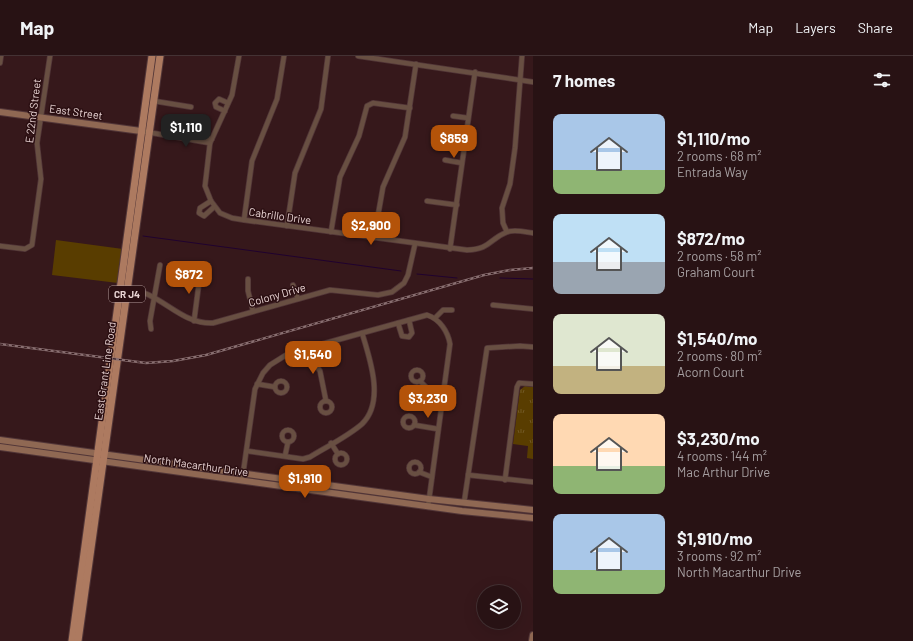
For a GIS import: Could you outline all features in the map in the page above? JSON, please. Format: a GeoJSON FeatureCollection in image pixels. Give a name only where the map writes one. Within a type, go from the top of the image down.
{"type":"FeatureCollection","features":[{"type":"Feature","properties":{"kind":"main road","name":"East Grant Line Road"},"geometry":{"type":"LineString","coordinates":[[124,289],[141,131],[152,56]]}},
{"type":"Feature","properties":{"kind":"main road","name":"East Grant Line Road"},"geometry":{"type":"LineString","coordinates":[[72,641],[160,56]]}},
{"type":"Feature","properties":{"kind":"main road","name":"East Street"},"geometry":{"type":"LineString","coordinates":[[0,112],[141,131]]}},
{"type":"Feature","properties":{"kind":"main road","name":"North Macarthur Drive"},"geometry":{"type":"LineString","coordinates":[[0,440],[242,481],[428,506],[533,518]]}},
{"type":"Feature","properties":{"kind":"main road","name":"North Macarthur Drive"},"geometry":{"type":"LineString","coordinates":[[0,447],[243,473],[429,499],[533,510]]}},
{"type":"Feature","properties":{"kind":"main road","name":"East Grant Line Road"},"geometry":{"type":"LineString","coordinates":[[78,641],[100,458]]}},
{"type":"Feature","properties":{"kind":"main road"},"geometry":{"type":"LineString","coordinates":[[532,641],[533,635]]}},
{"type":"Feature","properties":{"kind":"street"},"geometry":{"type":"LineString","coordinates":[[0,63],[1,56]]}},
{"type":"Feature","properties":{"kind":"street","name":"E 22nd Street"},"geometry":{"type":"LineString","coordinates":[[0,246],[28,249],[32,245],[40,185],[37,143],[50,56]]}},
{"type":"Feature","properties":{"kind":"street"},"geometry":{"type":"LineString","coordinates":[[210,201],[200,208],[199,213],[204,216],[214,207],[210,201],[205,186],[211,141],[228,103],[234,84],[239,56]]}},
{"type":"Feature","properties":{"kind":"street"},"geometry":{"type":"LineString","coordinates":[[244,220],[252,161],[277,99],[284,56]]}},
{"type":"Feature","properties":{"kind":"street"},"geometry":{"type":"LineString","coordinates":[[287,226],[295,173],[321,110],[328,56]]}},
{"type":"Feature","properties":{"kind":"street"},"geometry":{"type":"LineString","coordinates":[[358,56],[382,58],[533,82]]}},
{"type":"Feature","properties":{"kind":"street"},"geometry":{"type":"LineString","coordinates":[[522,56],[518,123],[510,184],[502,208],[503,222],[507,232],[533,233]]}},
{"type":"Feature","properties":{"kind":"street"},"geometry":{"type":"LineString","coordinates":[[374,238],[380,197],[383,187],[402,147],[410,108],[416,64]]}},
{"type":"Feature","properties":{"kind":"street"},"geometry":{"type":"LineString","coordinates":[[450,249],[475,72]]}},
{"type":"Feature","properties":{"kind":"street"},"geometry":{"type":"LineString","coordinates":[[225,111],[216,107],[215,103],[219,99],[228,103]]}},
{"type":"Feature","properties":{"kind":"street"},"geometry":{"type":"LineString","coordinates":[[154,101],[191,107]]}},
{"type":"Feature","properties":{"kind":"street"},"geometry":{"type":"LineString","coordinates":[[331,232],[340,176],[359,136],[367,106],[373,103],[410,108]]}},
{"type":"Feature","properties":{"kind":"street"},"geometry":{"type":"LineString","coordinates":[[453,116],[468,118]]}},
{"type":"Feature","properties":{"kind":"street","name":"East Street"},"geometry":{"type":"LineString","coordinates":[[141,131],[170,136],[173,138],[211,141]]}},
{"type":"Feature","properties":{"kind":"street"},"geometry":{"type":"LineString","coordinates":[[445,160],[462,163]]}},
{"type":"Feature","properties":{"kind":"street"},"geometry":{"type":"LineString","coordinates":[[427,201],[457,205]]}},
{"type":"Feature","properties":{"kind":"street","name":"Cabrillo Drive"},"geometry":{"type":"LineString","coordinates":[[214,207],[226,216],[244,220],[450,249],[467,250],[483,248],[507,232]]}},
{"type":"Feature","properties":{"kind":"street","name":"Colony Drive"},"geometry":{"type":"LineString","coordinates":[[124,289],[144,292],[153,296],[168,304],[184,317],[194,321],[213,323],[330,290],[378,295],[392,292],[404,282],[408,275],[415,244]]}},
{"type":"Feature","properties":{"kind":"street"},"geometry":{"type":"LineString","coordinates":[[151,328],[150,321],[153,296],[160,266]]}},
{"type":"Feature","properties":{"kind":"street"},"geometry":{"type":"LineString","coordinates":[[194,321],[200,282],[203,273]]}},
{"type":"Feature","properties":{"kind":"street"},"geometry":{"type":"LineString","coordinates":[[248,279],[248,291],[253,311]]}},
{"type":"Feature","properties":{"kind":"street"},"geometry":{"type":"LineString","coordinates":[[293,285],[298,299]]}},
{"type":"Feature","properties":{"kind":"street"},"geometry":{"type":"LineString","coordinates":[[493,305],[533,309]]}},
{"type":"Feature","properties":{"kind":"street"},"geometry":{"type":"LineString","coordinates":[[435,318],[443,310],[452,310]]}},
{"type":"Feature","properties":{"kind":"street"},"geometry":{"type":"LineString","coordinates":[[242,481],[257,384],[263,373],[278,359],[308,348],[427,315],[435,318],[446,331],[450,344],[428,506]]}},
{"type":"Feature","properties":{"kind":"street"},"geometry":{"type":"LineString","coordinates":[[398,323],[402,336],[409,337],[412,330],[409,320]]}},
{"type":"Feature","properties":{"kind":"street"},"geometry":{"type":"LineString","coordinates":[[247,451],[303,459],[332,443],[361,424],[366,419],[371,407],[374,378],[362,333]]}},
{"type":"Feature","properties":{"kind":"street"},"geometry":{"type":"LineString","coordinates":[[464,503],[487,348],[520,346],[533,347]]}},
{"type":"Feature","properties":{"kind":"street"},"geometry":{"type":"LineString","coordinates":[[308,348],[311,358],[320,371],[326,401]]}},
{"type":"Feature","properties":{"kind":"street"},"geometry":{"type":"LineString","coordinates":[[420,381],[427,388],[443,391]]}},
{"type":"Feature","properties":{"kind":"street"},"geometry":{"type":"LineString","coordinates":[[505,480],[519,383],[533,384]]}},
{"type":"Feature","properties":{"kind":"street"},"geometry":{"type":"LineString","coordinates":[[257,384],[275,387]]}},
{"type":"Feature","properties":{"kind":"street"},"geometry":{"type":"LineString","coordinates":[[414,424],[438,429]]}},
{"type":"Feature","properties":{"kind":"street"},"geometry":{"type":"LineString","coordinates":[[285,456],[288,442]]}},
{"type":"Feature","properties":{"kind":"street"},"geometry":{"type":"LineString","coordinates":[[332,443],[338,454]]}},
{"type":"Feature","properties":{"kind":"street"},"geometry":{"type":"LineString","coordinates":[[419,472],[432,478]]}},
{"type":"Feature","properties":{"kind":"street"},"geometry":{"type":"LineString","coordinates":[[468,475],[533,482]]}},
{"type":"Feature","properties":{"kind":"green space"},"geometry":{"type":"Polygon","coordinates":[[[56,240],[123,249],[118,283],[52,275],[56,240]]]}},
{"type":"Feature","properties":{"kind":"green space"},"geometry":{"type":"Polygon","coordinates":[[[525,386],[533,387],[533,459],[527,458],[528,446],[513,444],[520,390],[525,386]]]}},
{"type":"Feature","properties":{"kind":"waterway"},"geometry":{"type":"LineString","coordinates":[[143,236],[401,271]]}},
{"type":"Feature","properties":{"kind":"waterway"},"geometry":{"type":"LineString","coordinates":[[417,274],[457,278]]}},
{"type":"Feature","properties":{"kind":"waterway"},"geometry":{"type":"LineString","coordinates":[[500,278],[533,279]]}},
{"type":"Feature","properties":{"kind":"railway"},"geometry":{"type":"LineString","coordinates":[[0,344],[146,363],[173,361],[206,355],[484,275],[510,270],[533,268]]}}]}
